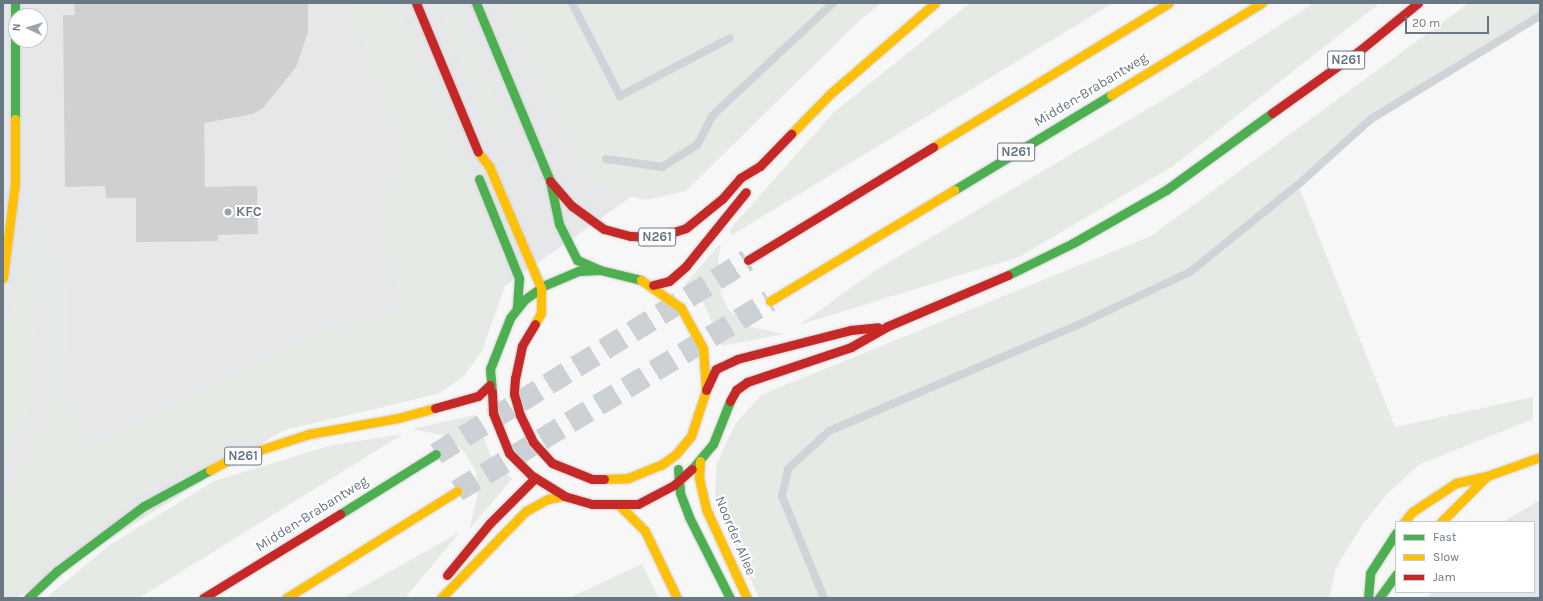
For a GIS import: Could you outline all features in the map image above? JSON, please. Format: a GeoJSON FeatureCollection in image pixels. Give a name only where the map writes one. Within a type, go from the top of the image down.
{"type":"FeatureCollection","features":[{"type":"Feature","properties":{"kind":"main road"},"geometry":{"type":"LineString","coordinates":[[3,278],[15,184],[15,3]]}},
{"type":"Feature","properties":{"kind":"main road"},"geometry":{"type":"LineString","coordinates":[[416,3],[476,150],[489,166],[541,288],[541,313],[517,362],[514,394],[520,415],[533,442],[552,463],[592,480],[610,480],[646,472],[676,454],[691,436],[706,390],[704,348],[698,333],[681,308],[653,286],[623,274],[600,270],[579,271],[541,288],[517,308],[494,352],[490,385],[493,413],[503,444],[519,465],[535,478],[564,496],[592,504],[620,506],[649,500],[679,482],[700,461]]}},
{"type":"Feature","properties":{"kind":"main road"},"geometry":{"type":"LineString","coordinates":[[476,3],[550,181],[559,224],[577,260],[600,270]]}},
{"type":"Feature","properties":{"kind":"main road","name":"N261"},"geometry":{"type":"LineString","coordinates":[[550,181],[572,206],[604,229],[630,236],[657,237],[671,234],[697,221],[722,199],[740,178],[760,166],[830,94],[935,3]]}},
{"type":"Feature","properties":{"kind":"main road"},"geometry":{"type":"LineString","coordinates":[[748,260],[1169,3]]}},
{"type":"Feature","properties":{"kind":"main road","name":"Midden-Brabantweg"},"geometry":{"type":"LineString","coordinates":[[770,301],[1262,3]]}},
{"type":"Feature","properties":{"kind":"main road","name":"N261"},"geometry":{"type":"LineString","coordinates":[[700,461],[713,444],[730,401],[736,390],[747,382],[851,347],[888,326],[986,286],[1073,242],[1166,190],[1360,50],[1418,3]]}},
{"type":"Feature","properties":{"kind":"main road"},"geometry":{"type":"LineString","coordinates":[[476,150],[476,167],[519,278],[517,308]]}},
{"type":"Feature","properties":{"kind":"main road","name":"N261"},"geometry":{"type":"LineString","coordinates":[[653,286],[669,281],[686,266],[752,185],[760,166]]}},
{"type":"Feature","properties":{"kind":"main road","name":"N261"},"geometry":{"type":"LineString","coordinates":[[706,390],[716,369],[737,359],[851,330],[888,326]]}},
{"type":"Feature","properties":{"kind":"main road","name":"N261"},"geometry":{"type":"LineString","coordinates":[[28,598],[57,571],[144,506],[229,460],[309,434],[398,418],[470,398],[490,385]]}},
{"type":"Feature","properties":{"kind":"main road","name":"Midden-Brabantweg"},"geometry":{"type":"LineString","coordinates":[[203,598],[436,454]]}},
{"type":"Feature","properties":{"kind":"main road"},"geometry":{"type":"LineString","coordinates":[[676,454],[680,493],[689,517],[730,598]]}},
{"type":"Feature","properties":{"kind":"main road"},"geometry":{"type":"LineString","coordinates":[[1405,521],[1412,512],[1456,483],[1487,476],[1540,457]]}},
{"type":"Feature","properties":{"kind":"main road","name":"Noorder Allee"},"geometry":{"type":"LineString","coordinates":[[700,461],[699,478],[706,509],[747,598]]}},
{"type":"Feature","properties":{"kind":"main road"},"geometry":{"type":"LineString","coordinates":[[438,584],[490,523],[535,478],[566,470]]}},
{"type":"Feature","properties":{"kind":"main road"},"geometry":{"type":"LineString","coordinates":[[1442,521],[1487,476]]}},
{"type":"Feature","properties":{"kind":"main road"},"geometry":{"type":"LineString","coordinates":[[286,598],[457,491]]}},
{"type":"Feature","properties":{"kind":"main road"},"geometry":{"type":"LineString","coordinates":[[441,598],[526,512],[548,499],[564,496]]}},
{"type":"Feature","properties":{"kind":"main road"},"geometry":{"type":"LineString","coordinates":[[620,506],[645,531],[677,598]]}},
{"type":"Feature","properties":{"kind":"main road"},"geometry":{"type":"LineString","coordinates":[[1368,598],[1370,573],[1395,535]]}},
{"type":"Feature","properties":{"kind":"main road"},"geometry":{"type":"LineString","coordinates":[[1379,598],[1395,577]]}},
{"type":"Feature","properties":{"kind":"shaded area"},"geometry":{"type":"Polygon","coordinates":[[[3,3],[880,3],[678,164],[441,331],[16,598],[3,598],[3,3]]]}},
{"type":"Feature","properties":{"kind":"shaded area"},"geometry":{"type":"Polygon","coordinates":[[[348,3],[399,3],[500,257],[504,289],[482,351],[464,376],[438,394],[246,439],[160,480],[79,540],[12,598],[3,598],[3,493],[27,461],[51,401],[58,236],[69,234],[71,405],[90,443],[319,331],[402,310],[379,232],[386,199],[404,148],[392,130],[348,3]]]}},
{"type":"Feature","properties":{"kind":"shaded area"},"geometry":{"type":"Polygon","coordinates":[[[435,3],[455,3],[513,136],[493,145],[435,3]]]}},
{"type":"Feature","properties":{"kind":"shaded area"},"geometry":{"type":"Polygon","coordinates":[[[504,3],[881,3],[858,22],[686,191],[646,200],[610,191],[581,168],[504,3]]]}},
{"type":"Feature","properties":{"kind":"shaded area"},"geometry":{"type":"Polygon","coordinates":[[[970,3],[1113,3],[732,235],[729,230],[834,112],[970,3]]]}},
{"type":"Feature","properties":{"kind":"shaded area"},"geometry":{"type":"Polygon","coordinates":[[[1314,3],[1380,3],[1173,166],[1019,257],[799,325],[876,270],[1173,94],[1314,3]]]}},
{"type":"Feature","properties":{"kind":"shaded area"},"geometry":{"type":"Polygon","coordinates":[[[1469,3],[1540,3],[1540,20],[1372,123],[1296,180],[1395,427],[1533,397],[1533,419],[1420,464],[1388,493],[1362,525],[1336,568],[1329,598],[759,598],[721,514],[715,493],[716,467],[725,445],[736,423],[761,395],[1151,236],[1469,3]]]}},
{"type":"Feature","properties":{"kind":"shaded area"},"geometry":{"type":"Polygon","coordinates":[[[39,226],[44,227],[34,399],[23,432],[3,464],[3,328],[13,301],[28,232],[39,226]]]}},
{"type":"Feature","properties":{"kind":"shaded area"},"geometry":{"type":"Polygon","coordinates":[[[721,243],[718,260],[721,294],[728,309],[751,327],[784,334],[722,346],[703,302],[685,284],[721,243]]]}},
{"type":"Feature","properties":{"kind":"shaded area"},"geometry":{"type":"Polygon","coordinates":[[[475,415],[491,456],[512,479],[469,530],[477,498],[476,471],[463,450],[445,436],[412,429],[475,415]]]}},
{"type":"Feature","properties":{"kind":"shaded area"},"geometry":{"type":"Polygon","coordinates":[[[403,434],[139,598],[46,598],[111,544],[214,481],[332,445],[403,434]]]}},
{"type":"Feature","properties":{"kind":"shaded area"},"geometry":{"type":"Polygon","coordinates":[[[1540,500],[1540,598],[1428,598],[1431,593],[1535,593],[1535,521],[1505,521],[1540,500]]]}},
{"type":"Feature","properties":{"kind":"shaded area"},"geometry":{"type":"Polygon","coordinates":[[[460,532],[405,598],[343,598],[460,532]]]}},
{"type":"Feature","properties":{"kind":"shaded area"},"geometry":{"type":"Polygon","coordinates":[[[642,564],[659,598],[569,598],[642,564]]]}},
{"type":"Feature","properties":{"kind":"building"},"geometry":{"type":"Polygon","coordinates":[[[74,3],[308,3],[308,32],[296,67],[263,108],[253,114],[204,123],[205,187],[257,186],[258,234],[218,235],[218,241],[136,242],[136,198],[106,198],[105,186],[65,187],[63,15],[75,15],[74,3]]]}},
{"type":"Feature","properties":{"kind":"waterway"},"geometry":{"type":"LineString","coordinates":[[572,3],[620,96],[730,38]]}},
{"type":"Feature","properties":{"kind":"waterway"},"geometry":{"type":"LineString","coordinates":[[606,159],[662,167],[697,145],[713,115],[833,3]]}},
{"type":"Feature","properties":{"kind":"waterway"},"geometry":{"type":"LineString","coordinates":[[824,598],[782,496],[788,469],[829,431],[1084,322],[1190,272],[1301,182],[1371,119],[1540,16]]}},
{"type":"Feature","properties":{"kind":"tunnel"},"geometry":{"type":"LineString","coordinates":[[436,454],[748,260]]}},
{"type":"Feature","properties":{"kind":"tunnel"},"geometry":{"type":"LineString","coordinates":[[457,491],[770,301]]}},
{"type":"Feature","properties":{"kind":"traffic: fast"},"geometry":{"type":"LineString","coordinates":[[15,3],[15,119]]}},
{"type":"Feature","properties":{"kind":"traffic: fast"},"geometry":{"type":"LineString","coordinates":[[476,3],[550,181],[559,224],[577,260],[600,270]]}},
{"type":"Feature","properties":{"kind":"traffic: fast"},"geometry":{"type":"LineString","coordinates":[[954,190],[1111,95]]}},
{"type":"Feature","properties":{"kind":"traffic: fast"},"geometry":{"type":"LineString","coordinates":[[1008,275],[1073,243],[1166,190],[1272,113]]}},
{"type":"Feature","properties":{"kind":"traffic: fast"},"geometry":{"type":"LineString","coordinates":[[479,179],[519,278],[517,308]]}},
{"type":"Feature","properties":{"kind":"traffic: fast"},"geometry":{"type":"LineString","coordinates":[[492,392],[490,369],[510,318],[524,300],[543,286],[579,271],[600,270],[641,280]]}},
{"type":"Feature","properties":{"kind":"traffic: fast"},"geometry":{"type":"LineString","coordinates":[[692,469],[713,444],[730,401]]}},
{"type":"Feature","properties":{"kind":"traffic: fast"},"geometry":{"type":"LineString","coordinates":[[340,514],[436,454]]}},
{"type":"Feature","properties":{"kind":"traffic: fast"},"geometry":{"type":"LineString","coordinates":[[678,469],[680,493],[689,517],[730,598]]}},
{"type":"Feature","properties":{"kind":"traffic: fast"},"geometry":{"type":"LineString","coordinates":[[28,598],[57,571],[144,506],[210,470]]}},
{"type":"Feature","properties":{"kind":"traffic: fast"},"geometry":{"type":"LineString","coordinates":[[1368,598],[1370,573],[1395,535]]}},
{"type":"Feature","properties":{"kind":"traffic: fast"},"geometry":{"type":"LineString","coordinates":[[1379,598],[1395,576]]}},
{"type":"Feature","properties":{"kind":"traffic: slow"},"geometry":{"type":"LineString","coordinates":[[791,134],[830,94],[935,3]]}},
{"type":"Feature","properties":{"kind":"traffic: slow"},"geometry":{"type":"LineString","coordinates":[[933,147],[1169,3]]}},
{"type":"Feature","properties":{"kind":"traffic: slow"},"geometry":{"type":"LineString","coordinates":[[1111,95],[1262,3]]}},
{"type":"Feature","properties":{"kind":"traffic: slow"},"geometry":{"type":"LineString","coordinates":[[3,278],[15,183],[15,119]]}},
{"type":"Feature","properties":{"kind":"traffic: slow"},"geometry":{"type":"LineString","coordinates":[[478,152],[489,166],[541,288],[541,313],[535,324]]}},
{"type":"Feature","properties":{"kind":"traffic: slow"},"geometry":{"type":"LineString","coordinates":[[770,301],[954,190]]}},
{"type":"Feature","properties":{"kind":"traffic: slow"},"geometry":{"type":"LineString","coordinates":[[604,479],[628,478],[661,465],[676,454],[691,436],[706,390],[703,348],[681,308],[641,280]]}},
{"type":"Feature","properties":{"kind":"traffic: slow"},"geometry":{"type":"LineString","coordinates":[[210,470],[229,460],[309,434],[398,418],[435,408]]}},
{"type":"Feature","properties":{"kind":"traffic: slow"},"geometry":{"type":"LineString","coordinates":[[1405,521],[1412,512],[1456,483],[1487,476],[1540,457]]}},
{"type":"Feature","properties":{"kind":"traffic: slow"},"geometry":{"type":"LineString","coordinates":[[700,461],[699,478],[706,509],[747,598]]}},
{"type":"Feature","properties":{"kind":"traffic: slow"},"geometry":{"type":"LineString","coordinates":[[1442,521],[1487,476]]}},
{"type":"Feature","properties":{"kind":"traffic: slow"},"geometry":{"type":"LineString","coordinates":[[286,598],[457,491]]}},
{"type":"Feature","properties":{"kind":"traffic: slow"},"geometry":{"type":"LineString","coordinates":[[441,598],[526,511],[548,499],[564,496]]}},
{"type":"Feature","properties":{"kind":"traffic: slow"},"geometry":{"type":"LineString","coordinates":[[620,506],[645,531],[677,598]]}},
{"type":"Feature","properties":{"kind":"traffic: jam"},"geometry":{"type":"LineString","coordinates":[[416,3],[478,152]]}},
{"type":"Feature","properties":{"kind":"traffic: jam"},"geometry":{"type":"LineString","coordinates":[[1272,113],[1359,51],[1418,3]]}},
{"type":"Feature","properties":{"kind":"traffic: jam"},"geometry":{"type":"LineString","coordinates":[[550,181],[572,206],[604,229],[630,236],[657,237],[686,228],[722,199],[740,178],[760,166],[791,134]]}},
{"type":"Feature","properties":{"kind":"traffic: jam"},"geometry":{"type":"LineString","coordinates":[[748,260],[933,147]]}},
{"type":"Feature","properties":{"kind":"traffic: jam"},"geometry":{"type":"LineString","coordinates":[[653,285],[669,281],[686,266],[746,192]]}},
{"type":"Feature","properties":{"kind":"traffic: jam"},"geometry":{"type":"LineString","coordinates":[[730,401],[736,390],[747,382],[851,347],[888,326],[1008,275]]}},
{"type":"Feature","properties":{"kind":"traffic: jam"},"geometry":{"type":"LineString","coordinates":[[535,324],[522,346],[515,378],[514,394],[520,415],[533,442],[552,463],[592,479],[604,479]]}},
{"type":"Feature","properties":{"kind":"traffic: jam"},"geometry":{"type":"LineString","coordinates":[[706,390],[716,369],[737,359],[851,330],[878,327]]}},
{"type":"Feature","properties":{"kind":"traffic: jam"},"geometry":{"type":"LineString","coordinates":[[435,408],[478,396],[490,385]]}},
{"type":"Feature","properties":{"kind":"traffic: jam"},"geometry":{"type":"LineString","coordinates":[[492,392],[493,413],[509,453],[531,475],[564,496],[592,504],[638,504],[674,485],[692,469]]}},
{"type":"Feature","properties":{"kind":"traffic: jam"},"geometry":{"type":"LineString","coordinates":[[447,575],[490,523],[535,478]]}},
{"type":"Feature","properties":{"kind":"traffic: jam"},"geometry":{"type":"LineString","coordinates":[[203,598],[340,514]]}},
{"type":"Feature","properties":{"kind":"place","name":"KFC"},"geometry":{"type":"Point","coordinates":[228,212]}}]}
